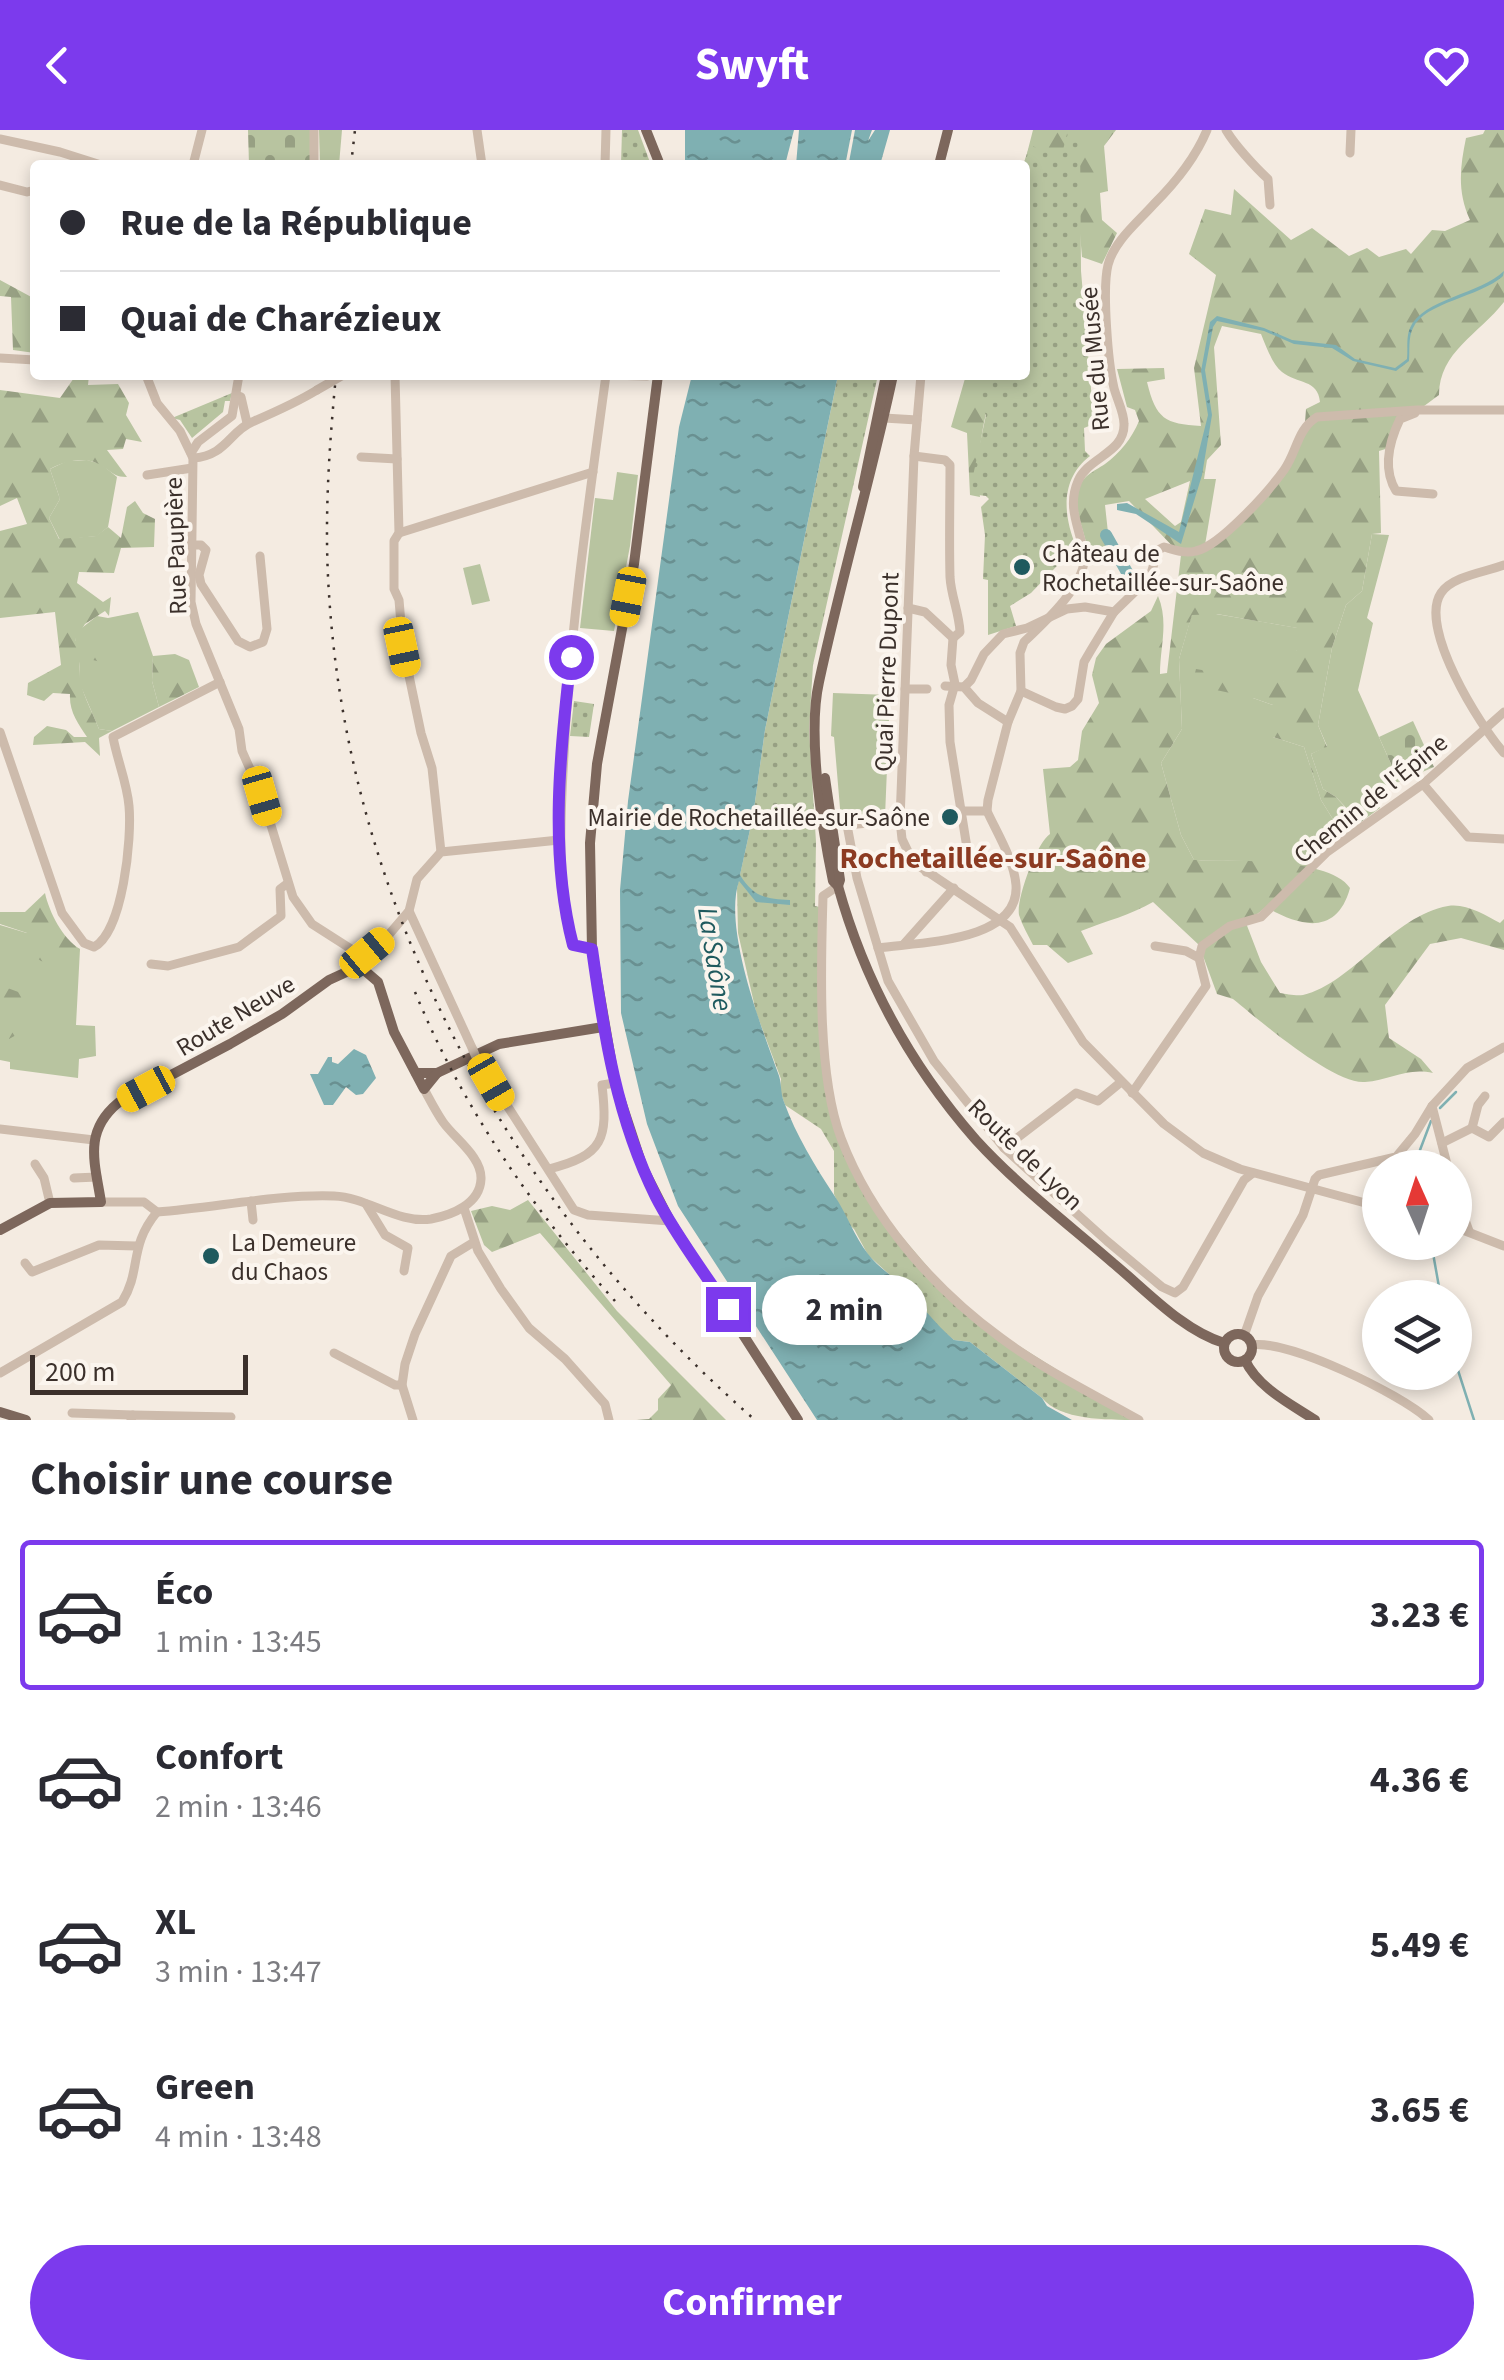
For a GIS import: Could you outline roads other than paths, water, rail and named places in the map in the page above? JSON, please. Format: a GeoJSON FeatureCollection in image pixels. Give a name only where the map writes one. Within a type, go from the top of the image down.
{"type":"FeatureCollection","features":[{"type":"Feature","properties":{"kind":"main road"},"geometry":{"type":"LineString","coordinates":[[646,130],[658,160]]}},
{"type":"Feature","properties":{"kind":"main road"},"geometry":{"type":"LineString","coordinates":[[941,160],[948,130]]}},
{"type":"Feature","properties":{"kind":"main road"},"geometry":{"type":"LineString","coordinates":[[657,380],[634,564],[597,764],[590,844],[592,949],[614,1083],[636,1151],[670,1221],[798,1420]]}},
{"type":"Feature","properties":{"kind":"main road","name":"Route de Lyon"},"geometry":{"type":"LineString","coordinates":[[863,493],[863,476],[885,380]]}},
{"type":"Feature","properties":{"kind":"main road","name":"Route de Lyon"},"geometry":{"type":"LineString","coordinates":[[892,380],[871,476],[863,493],[829,630],[824,669],[823,755],[838,886],[873,985],[915,1062],[978,1142],[1031,1193],[1172,1312],[1201,1334],[1224,1344]]}},
{"type":"Feature","properties":{"kind":"main road"},"geometry":{"type":"LineString","coordinates":[[358,970],[378,982],[394,1032],[424,1089],[437,1073]]}},
{"type":"Feature","properties":{"kind":"main road","name":"Route Neuve"},"geometry":{"type":"LineString","coordinates":[[93,1142],[102,1116],[118,1104],[282,1014],[329,980],[358,970]]}},
{"type":"Feature","properties":{"kind":"main road"},"geometry":{"type":"LineString","coordinates":[[416,1073],[437,1073],[499,1044],[603,1026]]}},
{"type":"Feature","properties":{"kind":"main road"},"geometry":{"type":"LineString","coordinates":[[0,1230],[50,1203],[101,1202],[93,1142]]}},
{"type":"Feature","properties":{"kind":"main road"},"geometry":{"type":"LineString","coordinates":[[1246,1360],[1229,1359],[1224,1352],[1230,1336],[1248,1340],[1246,1360],[1250,1370],[1315,1420]]}},
{"type":"Feature","properties":{"kind":"main road"},"geometry":{"type":"LineString","coordinates":[[0,1412],[26,1420]]}},
{"type":"Feature","properties":{"kind":"street"},"geometry":{"type":"LineString","coordinates":[[194,160],[202,130]]}},
{"type":"Feature","properties":{"kind":"street"},"geometry":{"type":"LineString","coordinates":[[314,130],[314,160]]}},
{"type":"Feature","properties":{"kind":"street"},"geometry":{"type":"LineString","coordinates":[[477,130],[481,160]]}},
{"type":"Feature","properties":{"kind":"street"},"geometry":{"type":"LineString","coordinates":[[604,160],[606,130]]}},
{"type":"Feature","properties":{"kind":"street","name":"Rue du Musée"},"geometry":{"type":"LineString","coordinates":[[987,811],[1008,722],[1021,691],[1020,653],[1024,642],[1073,588],[1083,570],[1083,552],[1072,510],[1076,484],[1082,472],[1119,444],[1123,436],[1124,421],[1112,379],[1108,264],[1122,240],[1191,162],[1208,130]]}},
{"type":"Feature","properties":{"kind":"street"},"geometry":{"type":"LineString","coordinates":[[1226,130],[1268,179],[1270,204]]}},
{"type":"Feature","properties":{"kind":"street"},"geometry":{"type":"LineString","coordinates":[[1350,153],[1352,130]]}},
{"type":"Feature","properties":{"kind":"street"},"geometry":{"type":"LineString","coordinates":[[0,140],[86,160]]}},
{"type":"Feature","properties":{"kind":"street"},"geometry":{"type":"LineString","coordinates":[[64,160],[68,154]]}},
{"type":"Feature","properties":{"kind":"street"},"geometry":{"type":"LineString","coordinates":[[0,185],[30,191]]}},
{"type":"Feature","properties":{"kind":"street"},"geometry":{"type":"LineString","coordinates":[[0,358],[30,360]]}},
{"type":"Feature","properties":{"kind":"street"},"geometry":{"type":"LineString","coordinates":[[148,380],[158,404],[180,430],[192,460]]}},
{"type":"Feature","properties":{"kind":"street"},"geometry":{"type":"LineString","coordinates":[[192,460],[198,442],[232,416],[238,380]]}},
{"type":"Feature","properties":{"kind":"street"},"geometry":{"type":"LineString","coordinates":[[315,380],[315,391]]}},
{"type":"Feature","properties":{"kind":"street"},"geometry":{"type":"LineString","coordinates":[[147,475],[216,452],[247,423],[272,416],[334,380]]}},
{"type":"Feature","properties":{"kind":"street"},"geometry":{"type":"LineString","coordinates":[[395,380],[399,533]]}},
{"type":"Feature","properties":{"kind":"street"},"geometry":{"type":"LineString","coordinates":[[592,949],[573,945],[562,902],[559,840],[567,694],[605,380]]}},
{"type":"Feature","properties":{"kind":"street","name":"Quai Pierre Dupont"},"geometry":{"type":"LineString","coordinates":[[920,380],[900,820],[906,850],[926,872]]}},
{"type":"Feature","properties":{"kind":"street"},"geometry":{"type":"LineString","coordinates":[[236,396],[241,396],[247,423]]}},
{"type":"Feature","properties":{"kind":"street"},"geometry":{"type":"LineString","coordinates":[[1417,410],[1400,419],[1392,436],[1387,469],[1396,490],[1433,494]]}},
{"type":"Feature","properties":{"kind":"street"},"geometry":{"type":"LineString","coordinates":[[1021,691],[1065,709],[1078,699],[1084,662],[1114,612],[1150,577],[1158,550],[1164,547],[1197,551],[1212,543],[1284,470],[1307,423],[1334,414],[1504,410]]}},
{"type":"Feature","properties":{"kind":"street"},"geometry":{"type":"LineString","coordinates":[[884,418],[917,420]]}},
{"type":"Feature","properties":{"kind":"street"},"geometry":{"type":"LineString","coordinates":[[914,456],[944,460],[950,465],[950,576],[959,610],[951,665],[955,685],[1008,722]]}},
{"type":"Feature","properties":{"kind":"street"},"geometry":{"type":"LineString","coordinates":[[361,457],[397,459]]}},
{"type":"Feature","properties":{"kind":"street","name":"Rue Paupière"},"geometry":{"type":"LineString","coordinates":[[192,460],[191,602],[196,624],[239,729],[242,751],[262,796],[293,897],[312,924],[358,954]]}},
{"type":"Feature","properties":{"kind":"street"},"geometry":{"type":"LineString","coordinates":[[441,852],[432,768],[402,647],[400,600],[394,589],[394,540],[399,533],[593,472]]}},
{"type":"Feature","properties":{"kind":"street"},"geometry":{"type":"LineString","coordinates":[[190,545],[201,544],[206,550],[199,575],[201,584],[238,641],[250,646],[263,642],[267,629],[260,556]]}},
{"type":"Feature","properties":{"kind":"street"},"geometry":{"type":"LineString","coordinates":[[1504,564],[1451,583],[1442,590],[1434,607],[1438,632],[1475,717],[1504,753]]}},
{"type":"Feature","properties":{"kind":"street"},"geometry":{"type":"LineString","coordinates":[[926,872],[968,854],[950,742],[949,704],[955,685],[1003,634],[1085,607],[1114,612]]}},
{"type":"Feature","properties":{"kind":"street"},"geometry":{"type":"LineString","coordinates":[[908,608],[925,612],[956,635]]}},
{"type":"Feature","properties":{"kind":"street"},"geometry":{"type":"LineString","coordinates":[[0,732],[2,748],[62,914],[84,942],[94,948],[104,942],[112,922],[125,868],[130,811],[113,737],[220,682]]}},
{"type":"Feature","properties":{"kind":"street"},"geometry":{"type":"LineString","coordinates":[[905,690],[927,689]]}},
{"type":"Feature","properties":{"kind":"street","name":"Chemin de l'Épine"},"geometry":{"type":"LineString","coordinates":[[1132,1094],[1206,986],[1199,958],[1202,946],[1223,931],[1261,917],[1328,852],[1423,784],[1504,712]]}},
{"type":"Feature","properties":{"kind":"street"},"geometry":{"type":"LineString","coordinates":[[1423,784],[1468,838],[1504,839]]}},
{"type":"Feature","properties":{"kind":"street"},"geometry":{"type":"LineString","coordinates":[[878,948],[992,928],[1014,902],[1014,873],[987,811],[960,811]]}},
{"type":"Feature","properties":{"kind":"street"},"geometry":{"type":"LineString","coordinates":[[900,820],[848,826],[857,878],[878,948],[892,990],[934,1061],[1004,1148],[1162,1288],[1175,1294],[1183,1287],[1244,1180],[1253,1173]]}},
{"type":"Feature","properties":{"kind":"street"},"geometry":{"type":"LineString","coordinates":[[358,970],[358,954],[386,938],[409,910],[418,879],[441,852],[559,840]]}},
{"type":"Feature","properties":{"kind":"street"},"geometry":{"type":"LineString","coordinates":[[926,872],[1002,920],[1083,1042],[1164,1124],[1203,1152],[1253,1173],[1362,1202]]}},
{"type":"Feature","properties":{"kind":"street"},"geometry":{"type":"LineString","coordinates":[[151,964],[168,966],[239,948],[280,916],[280,889],[288,883]]}},
{"type":"Feature","properties":{"kind":"street"},"geometry":{"type":"LineString","coordinates":[[838,886],[823,896],[823,1018],[836,1118],[841,1138],[866,1190],[919,1264],[970,1314],[1002,1339],[1139,1420]]}},
{"type":"Feature","properties":{"kind":"street"},"geometry":{"type":"LineString","coordinates":[[904,944],[954,888]]}},
{"type":"Feature","properties":{"kind":"street"},"geometry":{"type":"LineString","coordinates":[[409,910],[474,1053],[567,1204],[580,1214],[670,1221]]}},
{"type":"Feature","properties":{"kind":"street"},"geometry":{"type":"LineString","coordinates":[[1155,946],[1186,951],[1199,958]]}},
{"type":"Feature","properties":{"kind":"street"},"geometry":{"type":"LineString","coordinates":[[1429,1420],[1390,1393],[1355,1376],[1248,1340],[1262,1286],[1303,1215],[1310,1188],[1319,1175],[1396,1156],[1432,1106],[1468,1068],[1504,1047]]}},
{"type":"Feature","properties":{"kind":"street"},"geometry":{"type":"LineString","coordinates":[[1004,1148],[1076,1093],[1098,1102],[1121,1082]]}},
{"type":"Feature","properties":{"kind":"street"},"geometry":{"type":"LineString","coordinates":[[549,1170],[580,1159],[594,1149],[603,1135],[602,1086],[614,1083]]}},
{"type":"Feature","properties":{"kind":"street"},"geometry":{"type":"LineString","coordinates":[[101,1202],[144,1202],[157,1212],[337,1196],[410,1218],[428,1219],[464,1208],[478,1192],[479,1168],[445,1125],[424,1089]]}},
{"type":"Feature","properties":{"kind":"street"},"geometry":{"type":"LineString","coordinates":[[1442,1143],[1472,1128],[1484,1096]]}},
{"type":"Feature","properties":{"kind":"street"},"geometry":{"type":"LineString","coordinates":[[1432,1106],[1444,1150]]}},
{"type":"Feature","properties":{"kind":"street"},"geometry":{"type":"LineString","coordinates":[[1472,1128],[1488,1137],[1504,1122]]}},
{"type":"Feature","properties":{"kind":"street"},"geometry":{"type":"LineString","coordinates":[[0,1129],[93,1142]]}},
{"type":"Feature","properties":{"kind":"street"},"geometry":{"type":"LineString","coordinates":[[35,1164],[44,1178],[50,1203]]}},
{"type":"Feature","properties":{"kind":"street"},"geometry":{"type":"LineString","coordinates":[[74,1178],[97,1177]]}},
{"type":"Feature","properties":{"kind":"street"},"geometry":{"type":"LineString","coordinates":[[251,1202],[254,1220]]}},
{"type":"Feature","properties":{"kind":"street"},"geometry":{"type":"LineString","coordinates":[[366,1204],[385,1235],[408,1248],[404,1271]]}},
{"type":"Feature","properties":{"kind":"street"},"geometry":{"type":"LineString","coordinates":[[464,1208],[474,1242],[528,1328],[578,1373],[605,1404],[608,1420]]}},
{"type":"Feature","properties":{"kind":"street"},"geometry":{"type":"LineString","coordinates":[[0,1373],[122,1302],[129,1290],[136,1246],[157,1212]]}},
{"type":"Feature","properties":{"kind":"street"},"geometry":{"type":"LineString","coordinates":[[1472,1232],[1504,1246]]}},
{"type":"Feature","properties":{"kind":"street"},"geometry":{"type":"LineString","coordinates":[[413,1420],[402,1385],[415,1334],[450,1258],[474,1242]]}},
{"type":"Feature","properties":{"kind":"street"},"geometry":{"type":"LineString","coordinates":[[25,1263],[32,1272],[99,1245],[136,1246]]}},
{"type":"Feature","properties":{"kind":"street"},"geometry":{"type":"LineString","coordinates":[[334,1354],[394,1385],[402,1385]]}},
{"type":"Feature","properties":{"kind":"street"},"geometry":{"type":"LineString","coordinates":[[72,1413],[132,1418],[231,1417]]}},
{"type":"Feature","properties":{"kind":"water"},"geometry":{"type":"Polygon","coordinates":[[[685,130],[794,130],[786,160],[685,160],[685,130]]]}},
{"type":"Feature","properties":{"kind":"water"},"geometry":{"type":"Polygon","coordinates":[[[799,130],[852,130],[846,160],[796,160],[799,130]]]}},
{"type":"Feature","properties":{"kind":"water"},"geometry":{"type":"Polygon","coordinates":[[[855,130],[872,130],[868,141],[875,130],[890,130],[881,160],[849,160],[855,130]]]}},
{"type":"Feature","properties":{"kind":"water"},"geometry":{"type":"Polygon","coordinates":[[[1504,271],[1493,283],[1419,319],[1410,336],[1409,361],[1396,371],[1353,361],[1332,348],[1294,344],[1264,331],[1217,321],[1205,370],[1212,415],[1202,475],[1181,544],[1136,514],[1117,510],[1117,504],[1127,503],[1179,532],[1208,415],[1201,371],[1210,322],[1217,316],[1264,328],[1292,340],[1336,345],[1355,359],[1395,368],[1407,359],[1409,332],[1417,318],[1504,271]]]}},
{"type":"Feature","properties":{"kind":"water","name":"La Saône"},"geometry":{"type":"Polygon","coordinates":[[[691,380],[837,380],[765,730],[740,875],[755,892],[790,900],[790,905],[756,902],[739,881],[736,924],[746,977],[794,1126],[872,1258],[954,1340],[970,1342],[1047,1406],[1072,1420],[817,1420],[678,1206],[647,1124],[621,1013],[620,890],[628,801],[679,427],[691,380]]]}},
{"type":"Feature","properties":{"kind":"water"},"geometry":{"type":"Polygon","coordinates":[[[354,1049],[366,1055],[376,1078],[363,1094],[356,1095],[346,1087],[333,1105],[324,1105],[310,1074],[318,1074],[328,1057],[338,1064],[354,1049]]]}},
{"type":"Feature","properties":{"kind":"waterway"},"geometry":{"type":"LineString","coordinates":[[1106,535],[1128,574]]}},
{"type":"Feature","properties":{"kind":"waterway"},"geometry":{"type":"LineString","coordinates":[[1440,1108],[1456,1092]]}},
{"type":"Feature","properties":{"kind":"waterway"},"geometry":{"type":"LineString","coordinates":[[1420,1150],[1431,1121]]}},
{"type":"Feature","properties":{"kind":"waterway"},"geometry":{"type":"LineString","coordinates":[[1434,1260],[1438,1280]]}},
{"type":"Feature","properties":{"kind":"waterway"},"geometry":{"type":"LineString","coordinates":[[1464,1390],[1474,1420]]}},
{"type":"Feature","properties":{"kind":"railway"},"geometry":{"type":"LineString","coordinates":[[352,160],[355,130]]}},
{"type":"Feature","properties":{"kind":"railway"},"geometry":{"type":"LineString","coordinates":[[336,380],[328,484],[328,567],[343,713],[370,829],[410,941],[460,1049],[520,1152],[590,1248],[669,1338],[755,1420]]}},
{"type":"Feature","properties":{"kind":"railway"},"geometry":{"type":"LineString","coordinates":[[415,992],[454,1075],[502,1155],[555,1230],[615,1301]]}},
{"type":"Feature","properties":{"kind":"place","name":"Château de Rochetaillée-sur-Saône"},"geometry":{"type":"Point","coordinates":[1022,567]}},
{"type":"Feature","properties":{"kind":"place","name":"Mairie de Rochetaillée-sur-Saône"},"geometry":{"type":"Point","coordinates":[950,817]}},
{"type":"Feature","properties":{"kind":"place","name":"La Demeure du Chaos"},"geometry":{"type":"Point","coordinates":[211,1256]}},
{"type":"Feature","properties":{"kind":"district","name":"Rochetaillée-sur-Saône"},"geometry":{"type":"Point","coordinates":[993,858]}}]}
